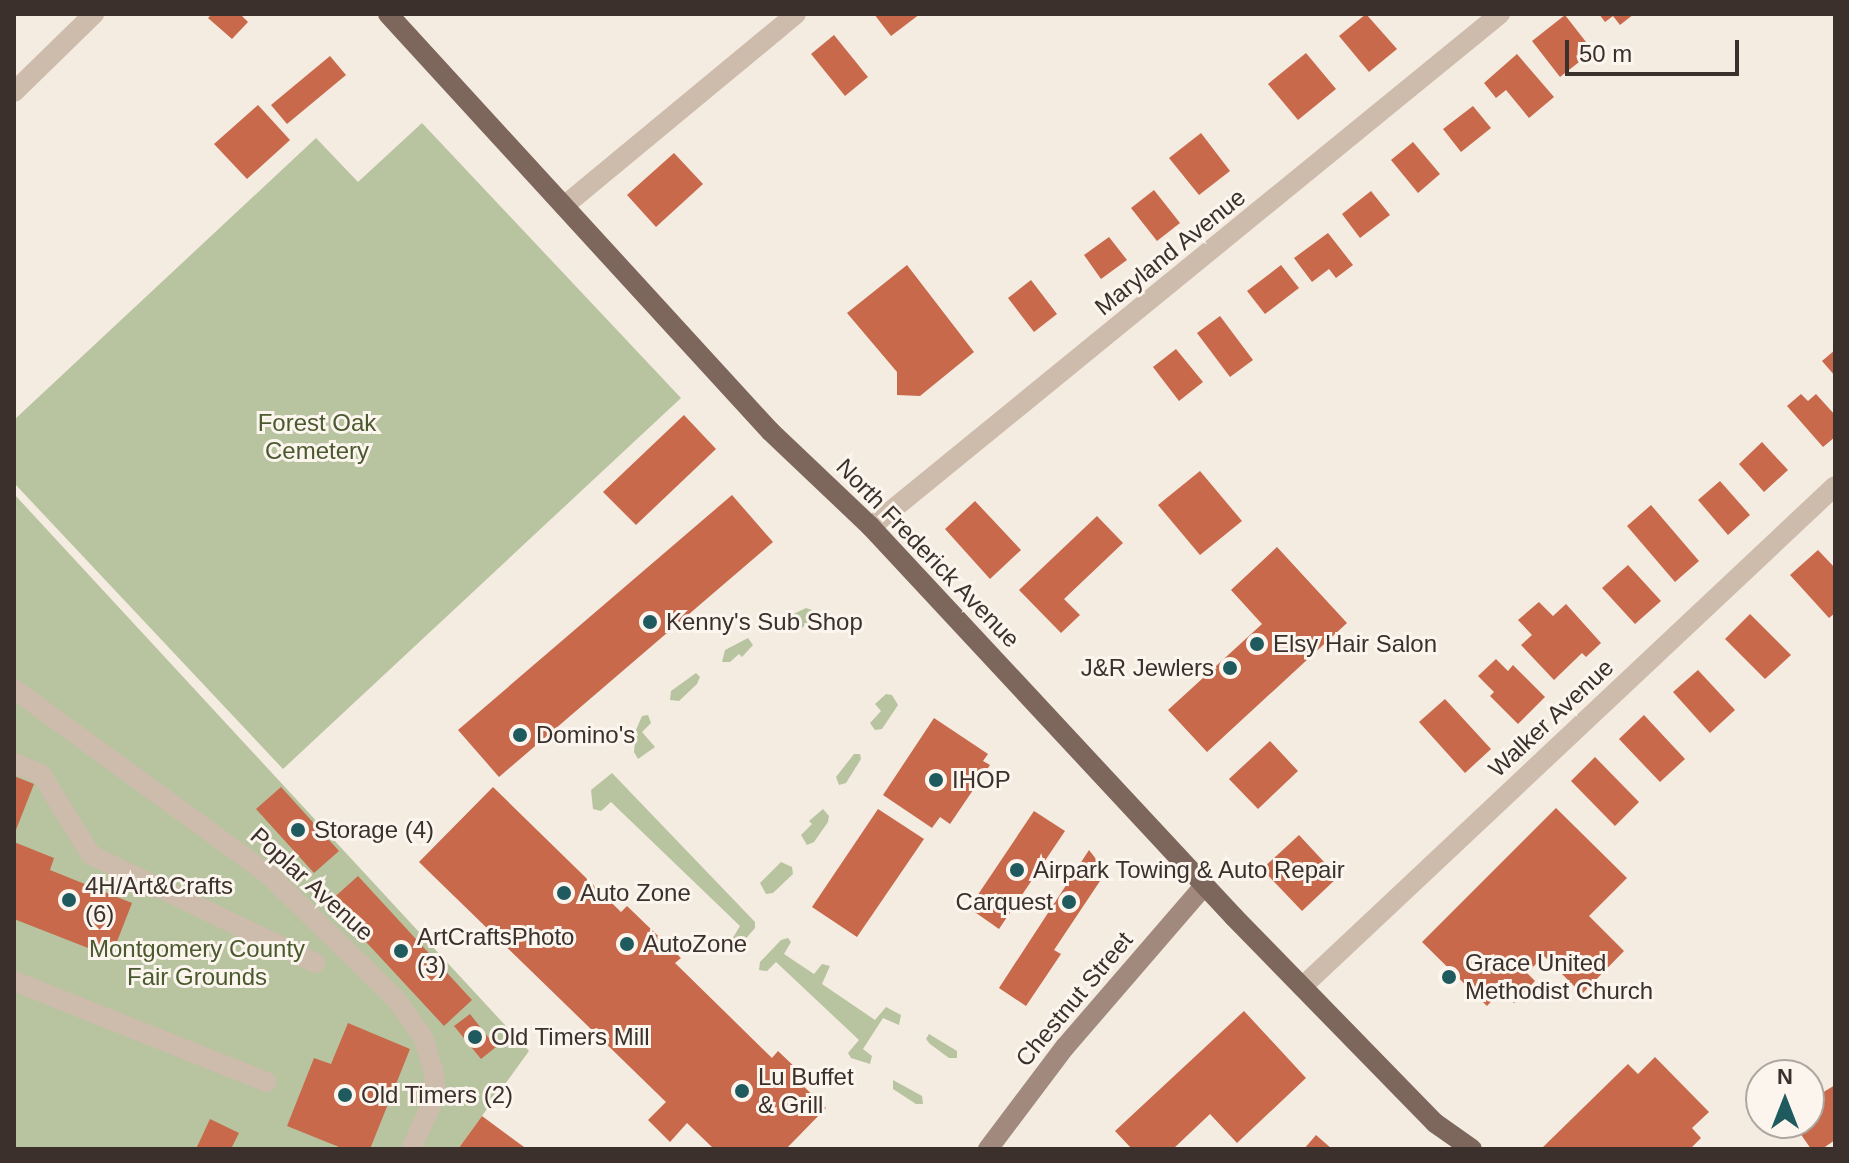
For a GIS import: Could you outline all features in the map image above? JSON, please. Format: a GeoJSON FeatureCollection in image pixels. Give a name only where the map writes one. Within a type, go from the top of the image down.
{"type":"FeatureCollection","features":[{"type":"Feature","properties":{"kind":"main road","name":"North Frederick Avenue"},"geometry":{"type":"LineString","coordinates":[[388,14],[770,431],[871,527],[1204,886],[1435,1123],[1472,1149]]}},
{"type":"Feature","properties":{"kind":"main road","name":"North Frederick Avenue"},"geometry":{"type":"LineString","coordinates":[[1435,1123],[1444,1149]]}},
{"type":"Feature","properties":{"kind":"street"},"geometry":{"type":"LineString","coordinates":[[14,92],[94,14]]}},
{"type":"Feature","properties":{"kind":"street"},"geometry":{"type":"LineString","coordinates":[[564,206],[796,14]]}},
{"type":"Feature","properties":{"kind":"street","name":"Maryland Avenue"},"geometry":{"type":"LineString","coordinates":[[871,527],[1500,14]]}},
{"type":"Feature","properties":{"kind":"street","name":"Walker Avenue"},"geometry":{"type":"LineString","coordinates":[[1302,987],[1835,486]]}},
{"type":"Feature","properties":{"kind":"street","name":"Poplar Avenue"},"geometry":{"type":"LineString","coordinates":[[14,689],[268,874],[395,998],[423,1037],[433,1069],[436,1094],[411,1149]]}},
{"type":"Feature","properties":{"kind":"street"},"geometry":{"type":"LineString","coordinates":[[14,763],[41,774],[91,855],[315,963]]}},
{"type":"Feature","properties":{"kind":"street","name":"Chestnut Street"},"geometry":{"type":"LineString","coordinates":[[988,1149],[1065,1047],[1204,886]]}},
{"type":"Feature","properties":{"kind":"street"},"geometry":{"type":"LineString","coordinates":[[14,981],[267,1082]]}},
{"type":"Feature","properties":{"kind":"green space","name":"Forest Oak Cemetery"},"geometry":{"type":"Polygon","coordinates":[[[422,123],[681,398],[283,769],[14,483],[14,420],[316,138],[358,182],[422,123]]]}},
{"type":"Feature","properties":{"kind":"green space","name":"Montgomery County Fair Grounds"},"geometry":{"type":"Polygon","coordinates":[[[14,494],[529,1051],[458,1149],[14,1149],[14,494]]]}},
{"type":"Feature","properties":{"kind":"green space"},"geometry":{"type":"Polygon","coordinates":[[[806,608],[812,610],[814,616],[802,628],[796,621],[784,631],[779,629],[779,621],[806,608]]]}},
{"type":"Feature","properties":{"kind":"green space"},"geometry":{"type":"Polygon","coordinates":[[[748,638],[753,645],[742,657],[739,654],[730,662],[722,662],[725,650],[748,638]]]}},
{"type":"Feature","properties":{"kind":"green space"},"geometry":{"type":"Polygon","coordinates":[[[696,673],[700,677],[697,684],[679,701],[670,700],[671,691],[696,673]]]}},
{"type":"Feature","properties":{"kind":"green space"},"geometry":{"type":"Polygon","coordinates":[[[886,694],[892,695],[898,705],[882,729],[875,730],[870,723],[881,711],[875,704],[886,694]]]}},
{"type":"Feature","properties":{"kind":"green space"},"geometry":{"type":"Polygon","coordinates":[[[648,715],[651,723],[642,732],[655,747],[638,759],[634,752],[636,730],[642,716],[648,715]]]}},
{"type":"Feature","properties":{"kind":"green space"},"geometry":{"type":"Polygon","coordinates":[[[854,754],[860,754],[861,759],[846,783],[839,785],[836,777],[854,754]]]}},
{"type":"Feature","properties":{"kind":"green space"},"geometry":{"type":"Polygon","coordinates":[[[612,773],[755,922],[755,928],[742,943],[735,945],[731,941],[740,926],[611,802],[601,811],[593,809],[591,790],[612,773]]]}},
{"type":"Feature","properties":{"kind":"green space"},"geometry":{"type":"Polygon","coordinates":[[[823,809],[829,816],[828,822],[814,842],[807,845],[801,835],[812,824],[809,821],[823,809]]]}},
{"type":"Feature","properties":{"kind":"green space"},"geometry":{"type":"Polygon","coordinates":[[[781,862],[792,867],[793,874],[773,893],[766,894],[760,883],[781,862]]]}},
{"type":"Feature","properties":{"kind":"green space"},"geometry":{"type":"Polygon","coordinates":[[[788,938],[791,942],[784,954],[814,974],[822,964],[830,966],[822,984],[875,1020],[886,1007],[901,1015],[899,1025],[883,1018],[863,1049],[872,1056],[870,1064],[851,1058],[848,1053],[859,1040],[776,962],[767,971],[759,970],[760,962],[781,940],[788,938]]]}},
{"type":"Feature","properties":{"kind":"green space"},"geometry":{"type":"Polygon","coordinates":[[[929,1034],[957,1051],[957,1058],[949,1058],[930,1044],[926,1039],[929,1034]]]}},
{"type":"Feature","properties":{"kind":"green space"},"geometry":{"type":"Polygon","coordinates":[[[893,1080],[922,1096],[923,1104],[916,1104],[893,1089],[893,1080]]]}},
{"type":"Feature","properties":{"kind":"building"},"geometry":{"type":"Polygon","coordinates":[[[212,14],[240,14],[248,22],[232,39],[208,18],[212,14]]]}},
{"type":"Feature","properties":{"kind":"building"},"geometry":{"type":"Polygon","coordinates":[[[874,14],[920,14],[891,36],[874,14]]]}},
{"type":"Feature","properties":{"kind":"building"},"geometry":{"type":"Polygon","coordinates":[[[1366,14],[1397,49],[1369,72],[1339,36],[1366,14]]]}},
{"type":"Feature","properties":{"kind":"building"},"geometry":{"type":"Polygon","coordinates":[[[1599,14],[1634,14],[1620,25],[1613,16],[1605,22],[1599,14]]]}},
{"type":"Feature","properties":{"kind":"building"},"geometry":{"type":"Polygon","coordinates":[[[1565,15],[1593,51],[1560,77],[1532,41],[1565,15]]]}},
{"type":"Feature","properties":{"kind":"building"},"geometry":{"type":"Polygon","coordinates":[[[834,35],[868,77],[845,96],[811,54],[834,35]]]}},
{"type":"Feature","properties":{"kind":"building"},"geometry":{"type":"Polygon","coordinates":[[[1306,53],[1336,89],[1298,120],[1268,84],[1306,53]]]}},
{"type":"Feature","properties":{"kind":"building"},"geometry":{"type":"Polygon","coordinates":[[[1517,54],[1554,97],[1529,118],[1506,90],[1496,98],[1484,83],[1517,54]]]}},
{"type":"Feature","properties":{"kind":"building"},"geometry":{"type":"Polygon","coordinates":[[[330,56],[346,75],[287,124],[271,105],[330,56]]]}},
{"type":"Feature","properties":{"kind":"building"},"geometry":{"type":"Polygon","coordinates":[[[258,105],[290,140],[247,179],[214,144],[258,105]]]}},
{"type":"Feature","properties":{"kind":"building"},"geometry":{"type":"Polygon","coordinates":[[[1473,106],[1491,128],[1461,152],[1443,129],[1473,106]]]}},
{"type":"Feature","properties":{"kind":"building"},"geometry":{"type":"Polygon","coordinates":[[[1201,133],[1230,171],[1199,195],[1169,158],[1201,133]]]}},
{"type":"Feature","properties":{"kind":"building"},"geometry":{"type":"Polygon","coordinates":[[[1413,142],[1440,174],[1418,193],[1391,160],[1413,142]]]}},
{"type":"Feature","properties":{"kind":"building"},"geometry":{"type":"Polygon","coordinates":[[[674,153],[703,184],[656,227],[627,195],[674,153]]]}},
{"type":"Feature","properties":{"kind":"building"},"geometry":{"type":"Polygon","coordinates":[[[1154,190],[1180,223],[1157,241],[1131,208],[1154,190]]]}},
{"type":"Feature","properties":{"kind":"building"},"geometry":{"type":"Polygon","coordinates":[[[1371,191],[1390,215],[1360,238],[1342,214],[1371,191]]]}},
{"type":"Feature","properties":{"kind":"building"},"geometry":{"type":"Polygon","coordinates":[[[1328,233],[1353,265],[1336,278],[1329,269],[1312,282],[1294,258],[1328,233]]]}},
{"type":"Feature","properties":{"kind":"building"},"geometry":{"type":"Polygon","coordinates":[[[1109,237],[1127,260],[1101,279],[1084,255],[1109,237]]]}},
{"type":"Feature","properties":{"kind":"building"},"geometry":{"type":"Polygon","coordinates":[[[907,265],[974,352],[920,396],[897,395],[897,372],[847,313],[907,265]]]}},
{"type":"Feature","properties":{"kind":"building"},"geometry":{"type":"Polygon","coordinates":[[[1281,265],[1299,288],[1265,314],[1247,291],[1281,265]]]}},
{"type":"Feature","properties":{"kind":"building"},"geometry":{"type":"Polygon","coordinates":[[[1031,280],[1057,314],[1034,332],[1008,298],[1031,280]]]}},
{"type":"Feature","properties":{"kind":"building"},"geometry":{"type":"Polygon","coordinates":[[[1220,316],[1253,360],[1230,377],[1197,333],[1220,316]]]}},
{"type":"Feature","properties":{"kind":"building"},"geometry":{"type":"Polygon","coordinates":[[[1176,349],[1203,382],[1179,401],[1153,367],[1176,349]]]}},
{"type":"Feature","properties":{"kind":"building"},"geometry":{"type":"Polygon","coordinates":[[[1835,350],[1835,376],[1822,361],[1835,350]]]}},
{"type":"Feature","properties":{"kind":"building"},"geometry":{"type":"Polygon","coordinates":[[[1801,394],[1808,401],[1816,394],[1835,415],[1835,437],[1823,447],[1787,406],[1801,394]]]}},
{"type":"Feature","properties":{"kind":"building"},"geometry":{"type":"Polygon","coordinates":[[[684,415],[716,449],[636,525],[603,492],[684,415]]]}},
{"type":"Feature","properties":{"kind":"building"},"geometry":{"type":"Polygon","coordinates":[[[1762,442],[1788,470],[1764,492],[1739,464],[1762,442]]]}},
{"type":"Feature","properties":{"kind":"building"},"geometry":{"type":"Polygon","coordinates":[[[1200,471],[1242,521],[1200,555],[1158,505],[1200,471]]]}},
{"type":"Feature","properties":{"kind":"building"},"geometry":{"type":"Polygon","coordinates":[[[1720,481],[1750,515],[1728,535],[1698,500],[1720,481]]]}},
{"type":"Feature","properties":{"kind":"building"},"geometry":{"type":"Polygon","coordinates":[[[732,495],[773,542],[499,777],[458,730],[732,495]]]}},
{"type":"Feature","properties":{"kind":"building"},"geometry":{"type":"Polygon","coordinates":[[[975,501],[1021,550],[990,579],[945,529],[975,501]]]}},
{"type":"Feature","properties":{"kind":"building"},"geometry":{"type":"Polygon","coordinates":[[[1651,505],[1699,561],[1675,582],[1627,526],[1651,505]]]}},
{"type":"Feature","properties":{"kind":"building"},"geometry":{"type":"Polygon","coordinates":[[[1097,516],[1123,543],[1064,599],[1080,615],[1061,633],[1019,590],[1097,516]]]}},
{"type":"Feature","properties":{"kind":"building"},"geometry":{"type":"Polygon","coordinates":[[[1277,547],[1347,623],[1207,752],[1168,710],[1262,624],[1231,590],[1277,547]]]}},
{"type":"Feature","properties":{"kind":"building"},"geometry":{"type":"Polygon","coordinates":[[[1818,550],[1835,568],[1835,613],[1829,618],[1790,575],[1818,550]]]}},
{"type":"Feature","properties":{"kind":"building"},"geometry":{"type":"Polygon","coordinates":[[[1628,565],[1661,601],[1635,624],[1602,588],[1628,565]]]}},
{"type":"Feature","properties":{"kind":"building"},"geometry":{"type":"Polygon","coordinates":[[[1539,602],[1553,616],[1566,604],[1601,643],[1586,657],[1582,653],[1554,680],[1521,645],[1532,635],[1518,620],[1539,602]]]}},
{"type":"Feature","properties":{"kind":"building"},"geometry":{"type":"Polygon","coordinates":[[[1750,614],[1791,655],[1765,679],[1725,639],[1750,614]]]}},
{"type":"Feature","properties":{"kind":"building"},"geometry":{"type":"Polygon","coordinates":[[[1496,659],[1508,671],[1513,665],[1545,697],[1518,724],[1490,696],[1494,692],[1478,676],[1496,659]]]}},
{"type":"Feature","properties":{"kind":"building"},"geometry":{"type":"Polygon","coordinates":[[[1698,670],[1735,710],[1710,733],[1673,692],[1698,670]]]}},
{"type":"Feature","properties":{"kind":"building"},"geometry":{"type":"Polygon","coordinates":[[[1445,699],[1491,749],[1465,773],[1419,722],[1445,699]]]}},
{"type":"Feature","properties":{"kind":"building"},"geometry":{"type":"Polygon","coordinates":[[[1644,715],[1685,759],[1660,782],[1619,739],[1644,715]]]}},
{"type":"Feature","properties":{"kind":"building","name":"IHOP"},"geometry":{"type":"Polygon","coordinates":[[[934,718],[988,754],[983,761],[990,765],[950,824],[940,817],[932,828],[883,795],[934,718]]]}},
{"type":"Feature","properties":{"kind":"building"},"geometry":{"type":"Polygon","coordinates":[[[1270,741],[1298,771],[1258,809],[1229,779],[1270,741]]]}},
{"type":"Feature","properties":{"kind":"building"},"geometry":{"type":"Polygon","coordinates":[[[1595,757],[1639,802],[1615,826],[1571,781],[1595,757]]]}},
{"type":"Feature","properties":{"kind":"building"},"geometry":{"type":"Polygon","coordinates":[[[14,776],[34,784],[14,835],[14,776]]]}},
{"type":"Feature","properties":{"kind":"building","name":"Storage (4)"},"geometry":{"type":"Polygon","coordinates":[[[281,787],[339,851],[314,873],[256,809],[281,787]]]}},
{"type":"Feature","properties":{"kind":"building"},"geometry":{"type":"Polygon","coordinates":[[[493,787],[621,912],[627,906],[681,958],[675,963],[772,1058],[778,1051],[801,1073],[796,1079],[826,1108],[786,1149],[714,1149],[687,1123],[670,1142],[648,1120],[666,1102],[419,862],[493,787]]]}},
{"type":"Feature","properties":{"kind":"building"},"geometry":{"type":"Polygon","coordinates":[[[1556,808],[1627,878],[1589,916],[1624,951],[1582,994],[1544,956],[1527,973],[1535,981],[1514,1003],[1501,991],[1487,1006],[1422,942],[1556,808]]]}},
{"type":"Feature","properties":{"kind":"building"},"geometry":{"type":"Polygon","coordinates":[[[878,809],[924,839],[857,937],[812,907],[878,809]]]}},
{"type":"Feature","properties":{"kind":"building","name":"Airpark Towing & Auto Repair"},"geometry":{"type":"Polygon","coordinates":[[[1034,811],[1065,831],[999,929],[969,908],[1034,811]]]}},
{"type":"Feature","properties":{"kind":"building"},"geometry":{"type":"Polygon","coordinates":[[[1299,835],[1338,877],[1302,911],[1262,869],[1299,835]]]}},
{"type":"Feature","properties":{"kind":"building","name":"4H/Art&Crafts (6)"},"geometry":{"type":"Polygon","coordinates":[[[14,842],[54,858],[50,870],[132,903],[111,957],[14,919],[14,842]]]}},
{"type":"Feature","properties":{"kind":"building","name":"Carquest"},"geometry":{"type":"Polygon","coordinates":[[[1089,850],[1106,872],[1054,950],[1061,954],[1026,1006],[999,988],[1089,850]]]}},
{"type":"Feature","properties":{"kind":"building","name":"ArtCraftsPhoto (3)"},"geometry":{"type":"Polygon","coordinates":[[[358,876],[472,1000],[444,1026],[329,902],[358,876]]]}},
{"type":"Feature","properties":{"kind":"building"},"geometry":{"type":"Polygon","coordinates":[[[1244,1011],[1306,1078],[1237,1143],[1210,1114],[1173,1149],[1132,1149],[1115,1131],[1244,1011]]]}},
{"type":"Feature","properties":{"kind":"building","name":"Old Timers Mill"},"geometry":{"type":"Polygon","coordinates":[[[470,1014],[496,1047],[481,1059],[454,1026],[470,1014]]]}},
{"type":"Feature","properties":{"kind":"building","name":"Old Timers (2)"},"geometry":{"type":"Polygon","coordinates":[[[348,1023],[410,1049],[370,1149],[344,1149],[287,1126],[314,1058],[331,1064],[348,1023]]]}},
{"type":"Feature","properties":{"kind":"building"},"geometry":{"type":"Polygon","coordinates":[[[1655,1057],[1709,1112],[1692,1128],[1701,1138],[1690,1149],[1541,1149],[1628,1064],[1638,1074],[1655,1057]]]}},
{"type":"Feature","properties":{"kind":"building"},"geometry":{"type":"Polygon","coordinates":[[[1835,1085],[1835,1140],[1822,1149],[1811,1149],[1804,1139],[1825,1139],[1825,1091],[1835,1085]]]}},
{"type":"Feature","properties":{"kind":"building"},"geometry":{"type":"Polygon","coordinates":[[[482,1116],[524,1147],[523,1149],[458,1149],[482,1116]]]}},
{"type":"Feature","properties":{"kind":"building"},"geometry":{"type":"Polygon","coordinates":[[[210,1119],[239,1133],[231,1149],[196,1149],[210,1119]]]}},
{"type":"Feature","properties":{"kind":"building"},"geometry":{"type":"Polygon","coordinates":[[[1316,1135],[1332,1149],[1304,1149],[1316,1135]]]}},
{"type":"Feature","properties":{"kind":"place","name":"Kenny's Sub Shop"},"geometry":{"type":"Point","coordinates":[650,622]}},
{"type":"Feature","properties":{"kind":"place","name":"Elsy Hair Salon"},"geometry":{"type":"Point","coordinates":[1257,644]}},
{"type":"Feature","properties":{"kind":"place","name":"J&R Jewlers"},"geometry":{"type":"Point","coordinates":[1230,668]}},
{"type":"Feature","properties":{"kind":"place","name":"Domino's"},"geometry":{"type":"Point","coordinates":[520,735]}},
{"type":"Feature","properties":{"kind":"place","name":"IHOP"},"geometry":{"type":"Point","coordinates":[936,780]}},
{"type":"Feature","properties":{"kind":"place","name":"Storage (4)"},"geometry":{"type":"Point","coordinates":[298,830]}},
{"type":"Feature","properties":{"kind":"place","name":"Airpark Towing & Auto Repair"},"geometry":{"type":"Point","coordinates":[1017,870]}},
{"type":"Feature","properties":{"kind":"place","name":"Auto Zone"},"geometry":{"type":"Point","coordinates":[564,893]}},
{"type":"Feature","properties":{"kind":"place","name":"4H/Art&Crafts (6)"},"geometry":{"type":"Point","coordinates":[69,900]}},
{"type":"Feature","properties":{"kind":"place","name":"Carquest"},"geometry":{"type":"Point","coordinates":[1069,902]}},
{"type":"Feature","properties":{"kind":"place","name":"AutoZone"},"geometry":{"type":"Point","coordinates":[627,944]}},
{"type":"Feature","properties":{"kind":"place","name":"ArtCraftsPhoto (3)"},"geometry":{"type":"Point","coordinates":[401,951]}},
{"type":"Feature","properties":{"kind":"place","name":"Grace United Methodist Church"},"geometry":{"type":"Point","coordinates":[1449,977]}},
{"type":"Feature","properties":{"kind":"place","name":"Old Timers Mill"},"geometry":{"type":"Point","coordinates":[475,1037]}},
{"type":"Feature","properties":{"kind":"place","name":"Lu Buffet & Grill"},"geometry":{"type":"Point","coordinates":[742,1091]}},
{"type":"Feature","properties":{"kind":"place","name":"Old Timers (2)"},"geometry":{"type":"Point","coordinates":[345,1095]}}]}
